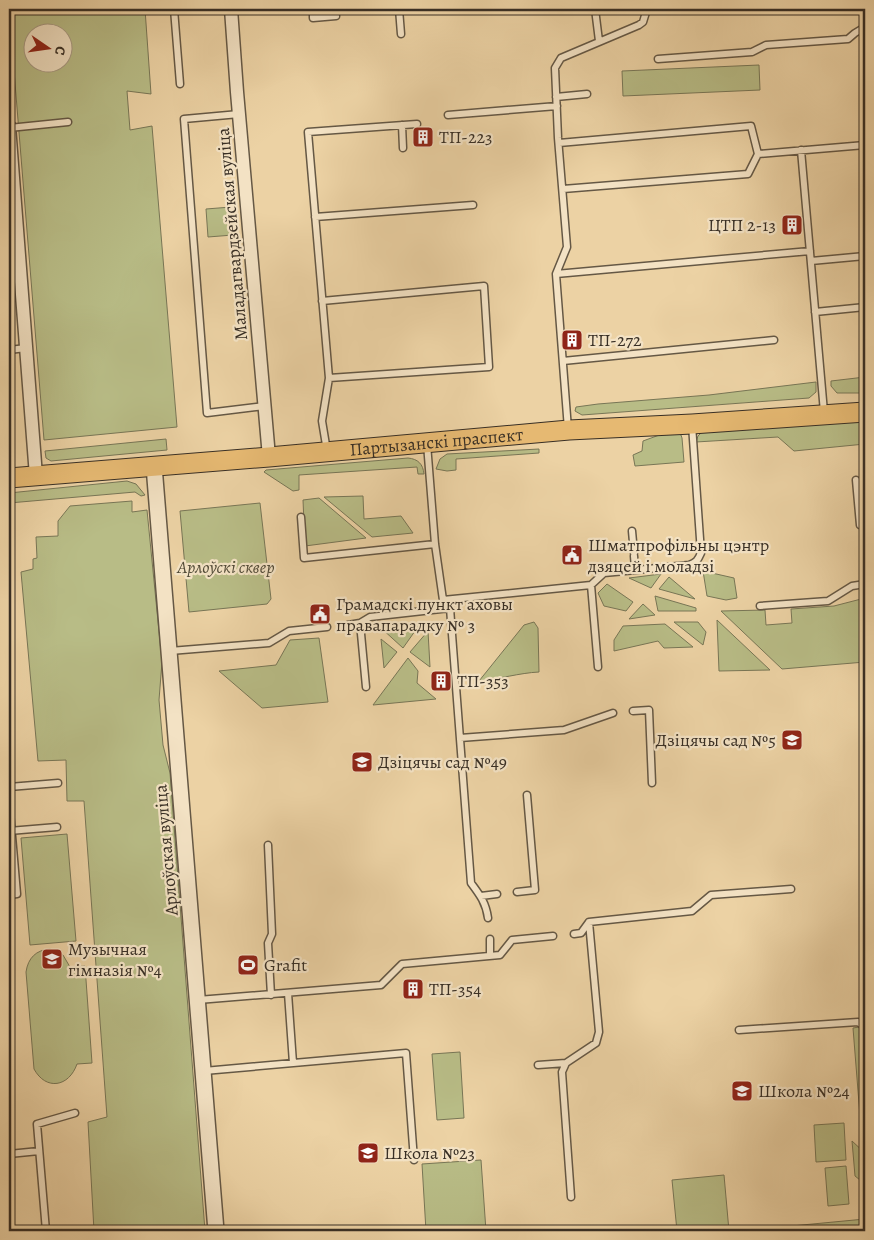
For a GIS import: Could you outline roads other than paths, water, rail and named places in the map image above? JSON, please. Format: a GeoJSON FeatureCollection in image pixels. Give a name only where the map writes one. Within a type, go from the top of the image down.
{"type":"FeatureCollection","features":[{"type":"Feature","properties":{"kind":"main road","name":"Партызанскі праспект"},"geometry":{"type":"LineString","coordinates":[[9,478],[569,430],[865,412]]}},
{"type":"Feature","properties":{"kind":"street","name":"Маладагвардзейская вуліца"},"geometry":{"type":"LineString","coordinates":[[231,9],[269,457]]}},
{"type":"Feature","properties":{"kind":"street"},"geometry":{"type":"LineString","coordinates":[[9,127],[36,476]]}},
{"type":"Feature","properties":{"kind":"street","name":"Арлоўская вуліца"},"geometry":{"type":"LineString","coordinates":[[154,466],[216,1231]]}},
{"type":"Feature","properties":{"kind":"lane"},"geometry":{"type":"LineString","coordinates":[[174,9],[180,84]]}},
{"type":"Feature","properties":{"kind":"lane"},"geometry":{"type":"LineString","coordinates":[[313,9],[313,18],[336,16]]}},
{"type":"Feature","properties":{"kind":"lane"},"geometry":{"type":"LineString","coordinates":[[399,9],[401,34]]}},
{"type":"Feature","properties":{"kind":"lane"},"geometry":{"type":"LineString","coordinates":[[594,9],[598,41]]}},
{"type":"Feature","properties":{"kind":"lane"},"geometry":{"type":"LineString","coordinates":[[569,430],[556,274],[567,246],[554,68],[561,58],[639,25],[643,22],[646,9]]}},
{"type":"Feature","properties":{"kind":"lane"},"geometry":{"type":"LineString","coordinates":[[658,59],[752,52],[766,45],[848,39],[865,27]]}},
{"type":"Feature","properties":{"kind":"lane"},"geometry":{"type":"LineString","coordinates":[[556,96],[587,94]]}},
{"type":"Feature","properties":{"kind":"lane"},"geometry":{"type":"LineString","coordinates":[[448,116],[556,106]]}},
{"type":"Feature","properties":{"kind":"lane"},"geometry":{"type":"LineString","coordinates":[[239,114],[184,119],[207,413],[265,406]]}},
{"type":"Feature","properties":{"kind":"lane"},"geometry":{"type":"LineString","coordinates":[[9,127],[68,122]]}},
{"type":"Feature","properties":{"kind":"lane"},"geometry":{"type":"LineString","coordinates":[[327,451],[322,421],[329,378],[308,132],[417,124]]}},
{"type":"Feature","properties":{"kind":"lane"},"geometry":{"type":"LineString","coordinates":[[402,125],[403,148]]}},
{"type":"Feature","properties":{"kind":"lane"},"geometry":{"type":"LineString","coordinates":[[559,143],[751,126],[758,154],[748,174],[563,189]]}},
{"type":"Feature","properties":{"kind":"lane"},"geometry":{"type":"LineString","coordinates":[[758,154],[865,145]]}},
{"type":"Feature","properties":{"kind":"lane"},"geometry":{"type":"LineString","coordinates":[[801,150],[824,414]]}},
{"type":"Feature","properties":{"kind":"lane"},"geometry":{"type":"LineString","coordinates":[[315,217],[473,205]]}},
{"type":"Feature","properties":{"kind":"lane"},"geometry":{"type":"LineString","coordinates":[[556,274],[810,251]]}},
{"type":"Feature","properties":{"kind":"lane"},"geometry":{"type":"LineString","coordinates":[[811,261],[865,256]]}},
{"type":"Feature","properties":{"kind":"lane"},"geometry":{"type":"LineString","coordinates":[[322,301],[484,286],[489,367],[329,378]]}},
{"type":"Feature","properties":{"kind":"lane"},"geometry":{"type":"LineString","coordinates":[[815,312],[865,307]]}},
{"type":"Feature","properties":{"kind":"lane"},"geometry":{"type":"LineString","coordinates":[[563,361],[774,340]]}},
{"type":"Feature","properties":{"kind":"lane"},"geometry":{"type":"LineString","coordinates":[[9,350],[26,348]]}},
{"type":"Feature","properties":{"kind":"lane"},"geometry":{"type":"LineString","coordinates":[[443,600],[591,585],[604,573],[694,563],[701,553],[692,424]]}},
{"type":"Feature","properties":{"kind":"lane"},"geometry":{"type":"LineString","coordinates":[[426,443],[435,544],[443,600],[450,608],[471,884],[481,896],[488,918]]}},
{"type":"Feature","properties":{"kind":"lane"},"geometry":{"type":"LineString","coordinates":[[856,480],[860,525],[865,524]]}},
{"type":"Feature","properties":{"kind":"lane"},"geometry":{"type":"LineString","coordinates":[[301,517],[304,558],[435,544]]}},
{"type":"Feature","properties":{"kind":"lane"},"geometry":{"type":"LineString","coordinates":[[632,531],[635,569]]}},
{"type":"Feature","properties":{"kind":"lane"},"geometry":{"type":"LineString","coordinates":[[760,606],[828,601],[852,586],[865,584]]}},
{"type":"Feature","properties":{"kind":"lane"},"geometry":{"type":"LineString","coordinates":[[591,585],[598,667]]}},
{"type":"Feature","properties":{"kind":"lane"},"geometry":{"type":"LineString","coordinates":[[348,625],[360,623],[370,617],[450,608]]}},
{"type":"Feature","properties":{"kind":"lane"},"geometry":{"type":"LineString","coordinates":[[360,623],[366,686]]}},
{"type":"Feature","properties":{"kind":"lane"},"geometry":{"type":"LineString","coordinates":[[169,652],[269,643],[289,631],[327,627]]}},
{"type":"Feature","properties":{"kind":"lane"},"geometry":{"type":"LineString","coordinates":[[633,711],[648,710],[652,783]]}},
{"type":"Feature","properties":{"kind":"lane"},"geometry":{"type":"LineString","coordinates":[[460,738],[564,730],[613,714]]}},
{"type":"Feature","properties":{"kind":"lane"},"geometry":{"type":"LineString","coordinates":[[9,787],[58,783]]}},
{"type":"Feature","properties":{"kind":"lane"},"geometry":{"type":"LineString","coordinates":[[518,892],[535,890],[526,795]]}},
{"type":"Feature","properties":{"kind":"lane"},"geometry":{"type":"LineString","coordinates":[[9,801],[10,831],[17,894],[9,895]]}},
{"type":"Feature","properties":{"kind":"lane"},"geometry":{"type":"LineString","coordinates":[[10,831],[57,827]]}},
{"type":"Feature","properties":{"kind":"lane"},"geometry":{"type":"LineString","coordinates":[[268,845],[272,934],[268,943],[271,995]]}},
{"type":"Feature","properties":{"kind":"lane"},"geometry":{"type":"LineString","coordinates":[[574,934],[581,933],[589,922],[692,911],[711,895],[791,889]]}},
{"type":"Feature","properties":{"kind":"lane"},"geometry":{"type":"LineString","coordinates":[[481,896],[497,894]]}},
{"type":"Feature","properties":{"kind":"lane"},"geometry":{"type":"LineString","coordinates":[[538,1065],[566,1063],[596,1043],[599,1032],[589,922]]}},
{"type":"Feature","properties":{"kind":"lane"},"geometry":{"type":"LineString","coordinates":[[197,1000],[380,986],[402,964],[500,955],[512,940],[553,936]]}},
{"type":"Feature","properties":{"kind":"lane"},"geometry":{"type":"LineString","coordinates":[[490,940],[490,956]]}},
{"type":"Feature","properties":{"kind":"lane"},"geometry":{"type":"LineString","coordinates":[[288,993],[293,1063]]}},
{"type":"Feature","properties":{"kind":"lane"},"geometry":{"type":"LineString","coordinates":[[9,999],[9,1010]]}},
{"type":"Feature","properties":{"kind":"lane"},"geometry":{"type":"LineString","coordinates":[[739,1030],[858,1022],[865,1027]]}},
{"type":"Feature","properties":{"kind":"lane"},"geometry":{"type":"LineString","coordinates":[[203,1072],[406,1053],[414,1160]]}},
{"type":"Feature","properties":{"kind":"lane"},"geometry":{"type":"LineString","coordinates":[[566,1063],[562,1072],[571,1197]]}},
{"type":"Feature","properties":{"kind":"lane"},"geometry":{"type":"LineString","coordinates":[[46,1231],[37,1124],[75,1113]]}},
{"type":"Feature","properties":{"kind":"lane"},"geometry":{"type":"LineString","coordinates":[[9,1154],[39,1151]]}},
{"type":"Feature","properties":{"kind":"place","name":"ТП-223"},"geometry":{"type":"Point","coordinates":[423,137]}},
{"type":"Feature","properties":{"kind":"place","name":"ЦТП 2-13"},"geometry":{"type":"Point","coordinates":[792,225]}},
{"type":"Feature","properties":{"kind":"place","name":"ТП-272"},"geometry":{"type":"Point","coordinates":[572,340]}},
{"type":"Feature","properties":{"kind":"place","name":"Шматпрофільны цэнтр дзяцей і моладзі"},"geometry":{"type":"Point","coordinates":[572,555]}},
{"type":"Feature","properties":{"kind":"place","name":"Грамадскі пункт аховы правапарадку № 3"},"geometry":{"type":"Point","coordinates":[320,614]}},
{"type":"Feature","properties":{"kind":"place","name":"ТП-353"},"geometry":{"type":"Point","coordinates":[441,681]}},
{"type":"Feature","properties":{"kind":"place","name":"Дзіцячы сад №5"},"geometry":{"type":"Point","coordinates":[792,740]}},
{"type":"Feature","properties":{"kind":"place","name":"Дзіцячы сад №49"},"geometry":{"type":"Point","coordinates":[362,762]}},
{"type":"Feature","properties":{"kind":"place","name":"Музычная гімназія №4"},"geometry":{"type":"Point","coordinates":[52,959]}},
{"type":"Feature","properties":{"kind":"place","name":"Grafit"},"geometry":{"type":"Point","coordinates":[248,965]}},
{"type":"Feature","properties":{"kind":"place","name":"ТП-354"},"geometry":{"type":"Point","coordinates":[413,989]}},
{"type":"Feature","properties":{"kind":"place","name":"Школа №24"},"geometry":{"type":"Point","coordinates":[742,1091]}},
{"type":"Feature","properties":{"kind":"place","name":"Школа №23"},"geometry":{"type":"Point","coordinates":[368,1153]}},
{"type":"Feature","properties":{"kind":"park label","name":"Арлоўскі сквер"},"geometry":{"type":"Point","coordinates":[226,567]}}]}
